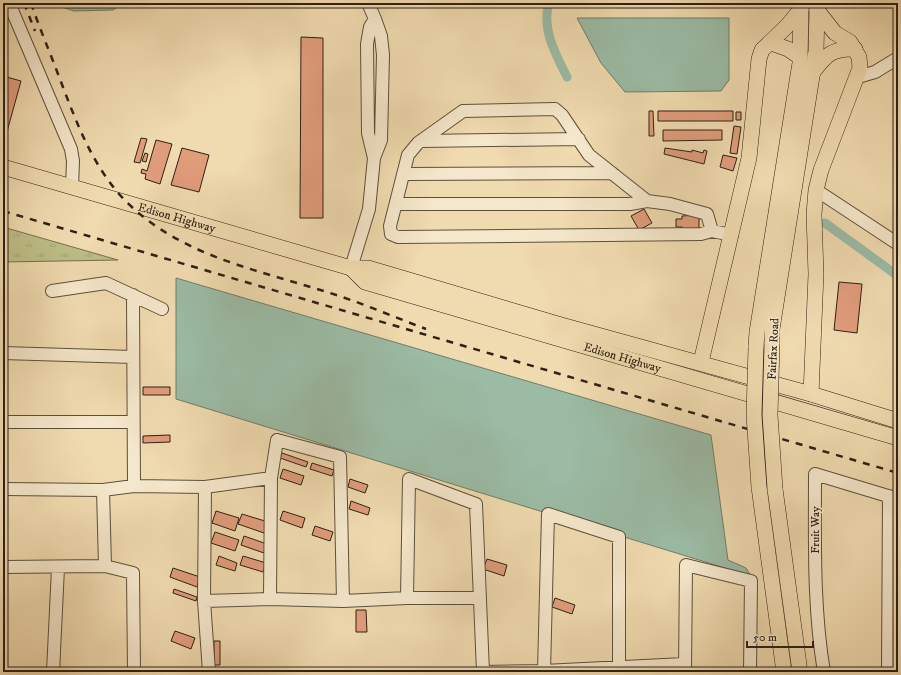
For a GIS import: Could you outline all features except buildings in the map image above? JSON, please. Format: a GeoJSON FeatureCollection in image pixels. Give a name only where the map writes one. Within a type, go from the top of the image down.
{"type":"FeatureCollection","features":[{"type":"Feature","properties":{"kind":"main road"},"geometry":{"type":"LineString","coordinates":[[700,362],[732,235],[749,158],[759,59],[762,50],[771,43],[801,6]]}},
{"type":"Feature","properties":{"kind":"main road","name":"Fairfax Road"},"geometry":{"type":"LineString","coordinates":[[784,672],[759,487],[754,415],[756,332],[800,57],[801,6]]}},
{"type":"Feature","properties":{"kind":"main road"},"geometry":{"type":"LineString","coordinates":[[811,394],[816,274],[814,214],[816,190],[821,170],[858,77],[860,68],[855,49],[850,42],[835,33],[817,7]]}},
{"type":"Feature","properties":{"kind":"main road","name":"Fairfax Road"},"geometry":{"type":"LineString","coordinates":[[800,672],[775,489],[770,415],[772,329],[816,51],[817,7]]}},
{"type":"Feature","properties":{"kind":"main road"},"geometry":{"type":"LineString","coordinates":[[771,43],[788,49],[800,57]]}},
{"type":"Feature","properties":{"kind":"main road"},"geometry":{"type":"LineString","coordinates":[[812,74],[829,54],[837,50],[855,49]]}},
{"type":"Feature","properties":{"kind":"main road","name":"Edison Highway"},"geometry":{"type":"LineString","coordinates":[[3,167],[351,268],[368,268],[561,325],[700,362],[898,421]]}},
{"type":"Feature","properties":{"kind":"main road","name":"Edison Highway"},"geometry":{"type":"LineString","coordinates":[[351,268],[365,282],[898,438]]}},
{"type":"Feature","properties":{"kind":"street"},"geometry":{"type":"LineString","coordinates":[[10,3],[71,149],[73,161],[72,187]]}},
{"type":"Feature","properties":{"kind":"street"},"geometry":{"type":"LineString","coordinates":[[351,268],[369,209],[374,158],[381,140],[383,58],[381,36],[368,3]]}},
{"type":"Feature","properties":{"kind":"street"},"geometry":{"type":"LineString","coordinates":[[858,77],[875,72],[898,58]]}},
{"type":"Feature","properties":{"kind":"street"},"geometry":{"type":"LineString","coordinates":[[647,201],[589,155],[562,115],[555,109],[463,111],[421,141],[408,155],[390,226],[391,234],[398,237],[701,234],[712,230],[732,235]]}},
{"type":"Feature","properties":{"kind":"street"},"geometry":{"type":"LineString","coordinates":[[421,141],[579,139]]}},
{"type":"Feature","properties":{"kind":"street"},"geometry":{"type":"LineString","coordinates":[[403,174],[612,173]]}},
{"type":"Feature","properties":{"kind":"street"},"geometry":{"type":"LineString","coordinates":[[816,190],[898,244]]}},
{"type":"Feature","properties":{"kind":"street"},"geometry":{"type":"LineString","coordinates":[[396,204],[630,204],[647,201],[670,204],[707,214],[712,230]]}},
{"type":"Feature","properties":{"kind":"street"},"geometry":{"type":"LineString","coordinates":[[52,291],[106,284],[162,309]]}},
{"type":"Feature","properties":{"kind":"street"},"geometry":{"type":"LineString","coordinates":[[133,295],[134,486]]}},
{"type":"Feature","properties":{"kind":"street"},"geometry":{"type":"LineString","coordinates":[[3,353],[133,357]]}},
{"type":"Feature","properties":{"kind":"street"},"geometry":{"type":"LineString","coordinates":[[3,422],[133,422]]}},
{"type":"Feature","properties":{"kind":"street"},"geometry":{"type":"LineString","coordinates":[[270,599],[271,478],[277,440],[340,457],[343,601]]}},
{"type":"Feature","properties":{"kind":"street","name":"Fruit Way"},"geometry":{"type":"LineString","coordinates":[[824,672],[818,637],[816,600],[815,474],[893,498]]}},
{"type":"Feature","properties":{"kind":"street"},"geometry":{"type":"LineString","coordinates":[[3,489],[103,490],[134,486],[205,487],[271,478]]}},
{"type":"Feature","properties":{"kind":"street"},"geometry":{"type":"LineString","coordinates":[[406,598],[409,479],[476,504],[478,598],[482,672],[544,671],[619,666],[685,668],[686,564],[751,581],[750,672]]}},
{"type":"Feature","properties":{"kind":"street"},"geometry":{"type":"LineString","coordinates":[[205,487],[204,601],[209,672]]}},
{"type":"Feature","properties":{"kind":"street"},"geometry":{"type":"LineString","coordinates":[[103,490],[105,566]]}},
{"type":"Feature","properties":{"kind":"street"},"geometry":{"type":"LineString","coordinates":[[888,672],[893,498]]}},
{"type":"Feature","properties":{"kind":"street"},"geometry":{"type":"LineString","coordinates":[[544,671],[548,514],[619,537],[619,666]]}},
{"type":"Feature","properties":{"kind":"street"},"geometry":{"type":"LineString","coordinates":[[3,568],[105,566],[133,573],[134,672]]}},
{"type":"Feature","properties":{"kind":"street"},"geometry":{"type":"LineString","coordinates":[[53,672],[58,568]]}},
{"type":"Feature","properties":{"kind":"street"},"geometry":{"type":"LineString","coordinates":[[204,601],[270,599],[343,601],[406,598],[478,598]]}},
{"type":"Feature","properties":{"kind":"green space"},"geometry":{"type":"Polygon","coordinates":[[[3,227],[118,260],[3,262],[3,227]]]}},
{"type":"Feature","properties":{"kind":"shaded area"},"geometry":{"type":"Polygon","coordinates":[[[58,3],[123,3],[113,10],[74,11],[59,6],[58,3]]]}},
{"type":"Feature","properties":{"kind":"shaded area"},"geometry":{"type":"Polygon","coordinates":[[[577,18],[729,18],[729,80],[721,91],[625,92],[601,63],[577,18]]]}},
{"type":"Feature","properties":{"kind":"shaded area"},"geometry":{"type":"Polygon","coordinates":[[[176,278],[711,435],[728,560],[746,568],[751,576],[176,399],[176,278]]]}},
{"type":"Feature","properties":{"kind":"waterway"},"geometry":{"type":"LineString","coordinates":[[549,3],[547,13],[548,32],[554,51],[567,77]]}},
{"type":"Feature","properties":{"kind":"waterway"},"geometry":{"type":"LineString","coordinates":[[825,223],[898,276]]}},
{"type":"Feature","properties":{"kind":"railway"},"geometry":{"type":"LineString","coordinates":[[24,3],[35,31]]}},
{"type":"Feature","properties":{"kind":"railway"},"geometry":{"type":"LineString","coordinates":[[31,3],[83,137],[108,181],[141,215],[165,232],[190,246],[217,257],[342,297],[426,329]]}},
{"type":"Feature","properties":{"kind":"railway"},"geometry":{"type":"LineString","coordinates":[[3,211],[898,473]]}}]}
